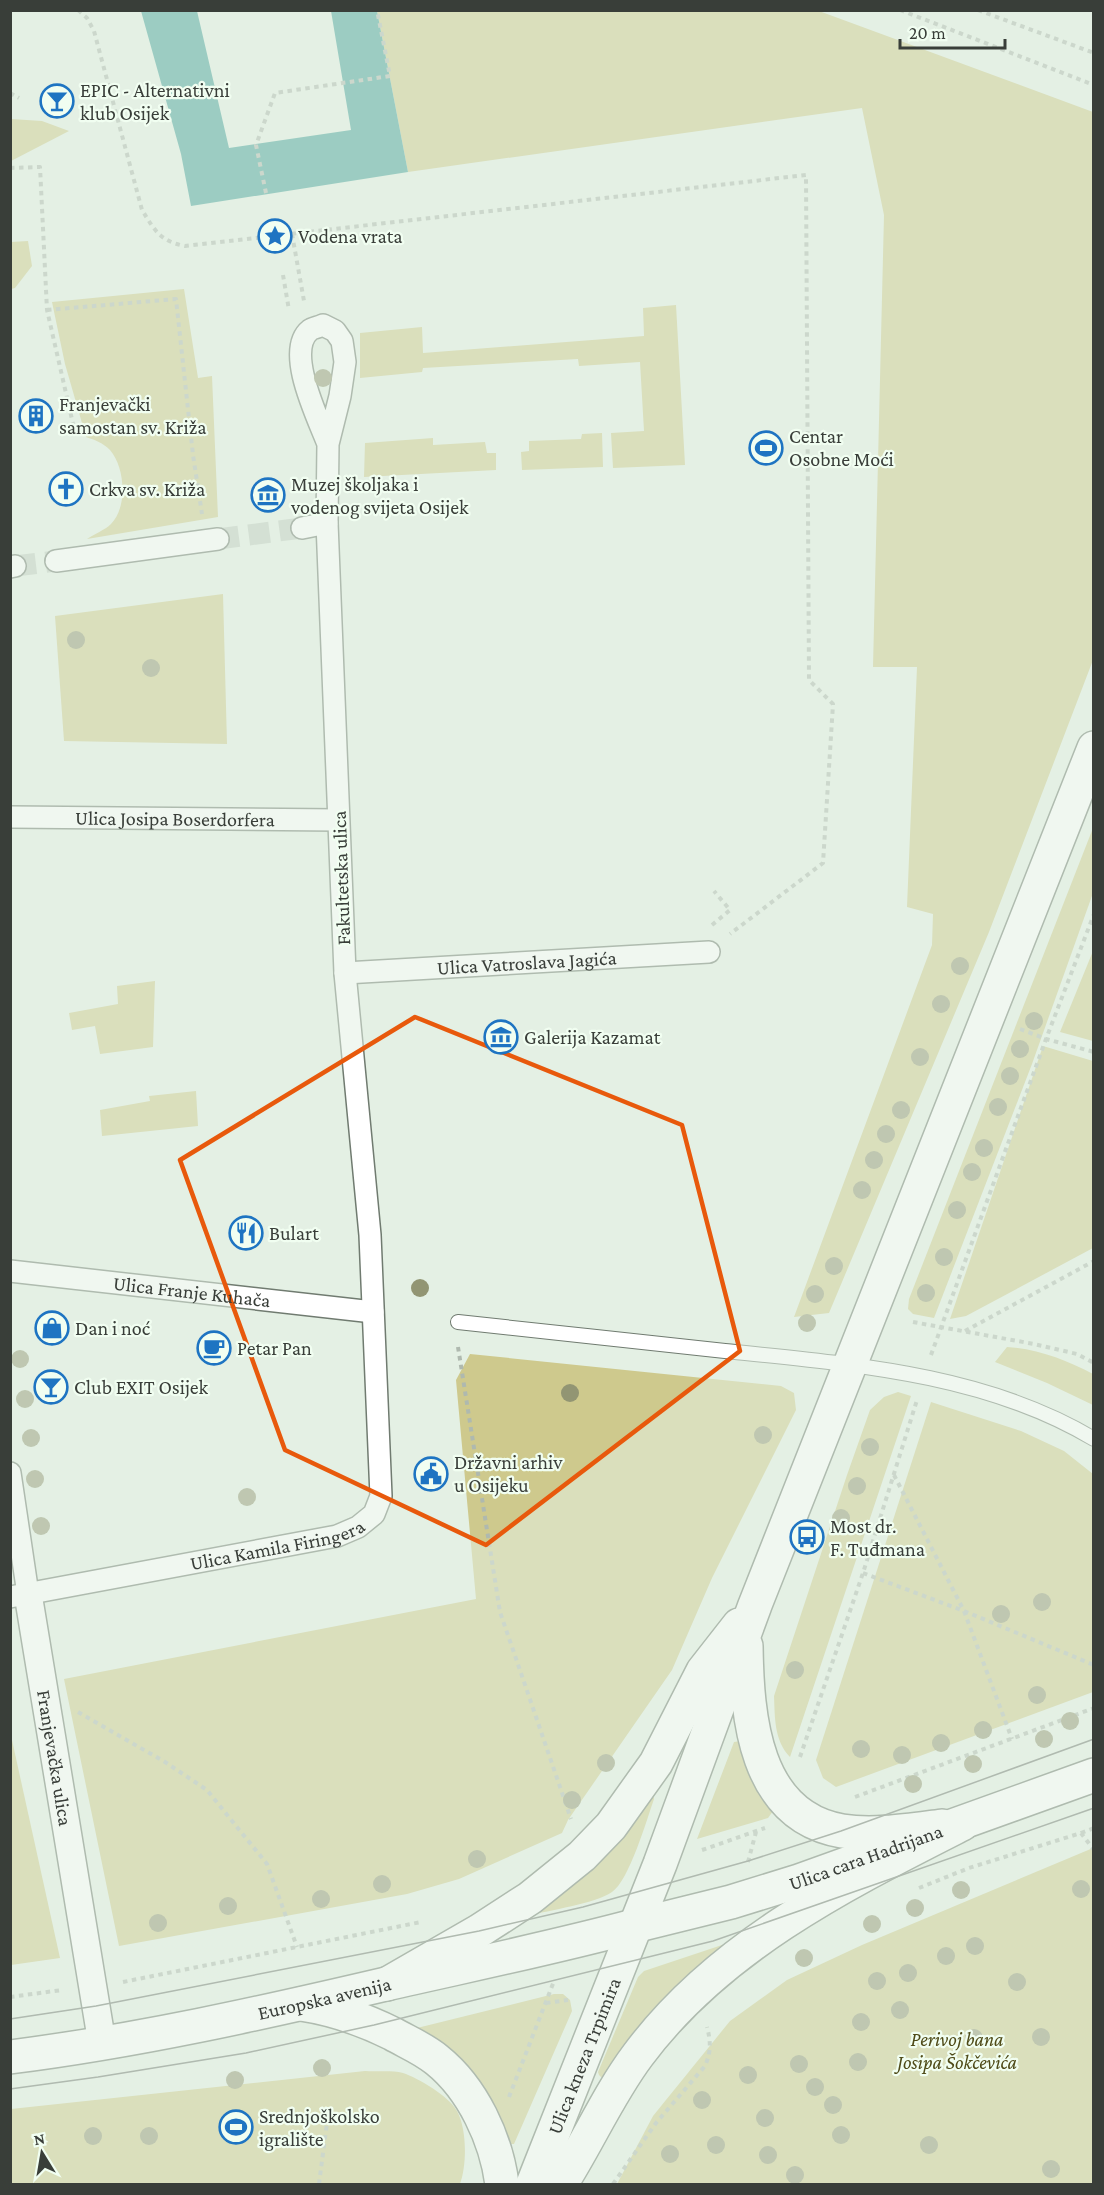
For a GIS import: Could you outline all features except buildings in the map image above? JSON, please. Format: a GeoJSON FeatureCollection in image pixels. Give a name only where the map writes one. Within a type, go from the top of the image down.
{"type":"FeatureCollection","features":[{"type":"Feature","properties":{"kind":"main road","name":"Ulica kneza Trpimira"},"geometry":{"type":"LineString","coordinates":[[532,2184],[672,1832],[750,1618],[1094,748]]}},
{"type":"Feature","properties":{"kind":"main road"},"geometry":{"type":"LineString","coordinates":[[750,1618],[746,1672],[757,1750],[776,1791],[797,1812],[819,1824],[841,1831],[875,1832],[962,1824]]}},
{"type":"Feature","properties":{"kind":"main road"},"geometry":{"type":"LineString","coordinates":[[387,1984],[479,1931],[530,1898],[582,1856],[604,1833],[656,1763],[703,1671],[719,1648],[750,1618]]}},
{"type":"Feature","properties":{"kind":"main road","name":"Ulica cara Hadrijana"},"geometry":{"type":"LineString","coordinates":[[634,1926],[731,1902],[799,1881],[1094,1775]]}},
{"type":"Feature","properties":{"kind":"main road"},"geometry":{"type":"LineString","coordinates":[[561,2184],[637,2056],[663,2024],[710,1977],[802,1911],[877,1868],[962,1824]]}},
{"type":"Feature","properties":{"kind":"main road","name":"Europska avenija"},"geometry":{"type":"LineString","coordinates":[[10,2057],[102,2043],[301,2004],[570,1943],[634,1926]]}},
{"type":"Feature","properties":{"kind":"main road"},"geometry":{"type":"LineString","coordinates":[[301,2004],[348,2014],[374,2025],[436,2059],[457,2080],[483,2121],[492,2143],[502,2184]]}},
{"type":"Feature","properties":{"kind":"street","name":"Fakultetska ulica"},"geometry":{"type":"LineString","coordinates":[[328,444],[304,381],[301,359],[302,341],[310,330],[323,326],[335,331],[342,341],[345,362],[340,396],[328,444],[327,523],[345,973],[370,1235],[373,1311]]}},
{"type":"Feature","properties":{"kind":"street"},"geometry":{"type":"LineString","coordinates":[[302,528],[327,523]]}},
{"type":"Feature","properties":{"kind":"street"},"geometry":{"type":"LineString","coordinates":[[56,561],[219,539]]}},
{"type":"Feature","properties":{"kind":"street","name":"Ulica Josipa Boserdorfera"},"geometry":{"type":"LineString","coordinates":[[10,817],[338,820]]}},
{"type":"Feature","properties":{"kind":"street","name":"Ulica Vatroslava Jagića"},"geometry":{"type":"LineString","coordinates":[[345,973],[709,952]]}},
{"type":"Feature","properties":{"kind":"street","name":"Ulica Franje Kuhača"},"geometry":{"type":"LineString","coordinates":[[10,1271],[373,1311]]}},
{"type":"Feature","properties":{"kind":"street","name":"Ulica Kamila Firingera"},"geometry":{"type":"LineString","coordinates":[[19,1595],[337,1536],[358,1527],[374,1514],[381,1496],[373,1311]]}},
{"type":"Feature","properties":{"kind":"street","name":"Franjevačka ulica"},"geometry":{"type":"LineString","coordinates":[[10,1473],[19,1595],[102,2043]]}},
{"type":"Feature","properties":{"kind":"lane"},"geometry":{"type":"LineString","coordinates":[[458,1322],[850,1365],[924,1378],[981,1391],[1021,1404],[1094,1439]]}},
{"type":"Feature","properties":{"kind":"path"},"geometry":{"type":"LineString","coordinates":[[78,10],[87,18],[94,31],[142,210],[155,232],[170,243],[185,246],[806,175],[809,680],[833,704],[823,863],[709,952]]}},
{"type":"Feature","properties":{"kind":"path"},"geometry":{"type":"LineString","coordinates":[[266,193],[256,144],[275,93],[390,76],[377,10]]}},
{"type":"Feature","properties":{"kind":"path"},"geometry":{"type":"LineString","coordinates":[[900,10],[1094,85]]}},
{"type":"Feature","properties":{"kind":"path"},"geometry":{"type":"LineString","coordinates":[[978,10],[1094,53]]}},
{"type":"Feature","properties":{"kind":"path"},"geometry":{"type":"LineString","coordinates":[[10,93],[19,98]]}},
{"type":"Feature","properties":{"kind":"path"},"geometry":{"type":"LineString","coordinates":[[10,168],[40,167],[47,310],[76,437]]}},
{"type":"Feature","properties":{"kind":"path"},"geometry":{"type":"LineString","coordinates":[[292,234],[305,308]]}},
{"type":"Feature","properties":{"kind":"path"},"geometry":{"type":"LineString","coordinates":[[47,310],[176,299],[201,499]]}},
{"type":"Feature","properties":{"kind":"path"},"geometry":{"type":"LineString","coordinates":[[711,925],[730,910],[714,891]]}},
{"type":"Feature","properties":{"kind":"path"},"geometry":{"type":"LineString","coordinates":[[799,1761],[863,1573],[941,1327],[1094,914]]}},
{"type":"Feature","properties":{"kind":"path"},"geometry":{"type":"LineString","coordinates":[[1011,1026],[1046,1039],[1094,1052]]}},
{"type":"Feature","properties":{"kind":"path"},"geometry":{"type":"LineString","coordinates":[[964,1331],[1094,1261]]}},
{"type":"Feature","properties":{"kind":"path"},"geometry":{"type":"LineString","coordinates":[[913,1322],[1034,1344],[1077,1354],[1094,1363]]}},
{"type":"Feature","properties":{"kind":"path"},"geometry":{"type":"LineString","coordinates":[[458,1346],[500,1612],[572,1820]]}},
{"type":"Feature","properties":{"kind":"path"},"geometry":{"type":"LineString","coordinates":[[893,1474],[964,1611],[1012,1739]]}},
{"type":"Feature","properties":{"kind":"path"},"geometry":{"type":"LineString","coordinates":[[863,1573],[964,1611],[1094,1665]]}},
{"type":"Feature","properties":{"kind":"path"},"geometry":{"type":"LineString","coordinates":[[76,1711],[165,1762],[207,1790],[267,1864],[297,1948]]}},
{"type":"Feature","properties":{"kind":"path"},"geometry":{"type":"LineString","coordinates":[[917,1888],[969,1868],[1094,1828]]}},
{"type":"Feature","properties":{"kind":"path"},"geometry":{"type":"LineString","coordinates":[[1081,1833],[1094,1850]]}},
{"type":"Feature","properties":{"kind":"path"},"geometry":{"type":"LineString","coordinates":[[492,2143],[570,1943]]}},
{"type":"Feature","properties":{"kind":"path"},"geometry":{"type":"LineString","coordinates":[[613,2184],[656,2123],[705,2066],[711,2043],[707,2026],[701,2033]]}},
{"type":"Feature","properties":{"kind":"path"},"geometry":{"type":"LineString","coordinates":[[318,2184],[328,2115]]}},
{"type":"Feature","properties":{"kind":"highlighted area"},"geometry":{"type":"Polygon","coordinates":[[[415,1017],[682,1125],[740,1351],[486,1545],[285,1450],[180,1160],[415,1017]]]}},
{"type":"Feature","properties":{"kind":"green space"},"geometry":{"type":"Polygon","coordinates":[[[377,11],[819,11],[1093,112],[1093,660],[989,932],[829,1313],[794,1317],[932,945],[933,914],[907,907],[917,667],[873,667],[884,215],[862,108],[408,172],[377,11]]]}},
{"type":"Feature","properties":{"kind":"green space"},"geometry":{"type":"Polygon","coordinates":[[[11,119],[42,121],[69,131],[11,161],[11,119]]]}},
{"type":"Feature","properties":{"kind":"green space"},"geometry":{"type":"Polygon","coordinates":[[[28,241],[32,266],[15,288],[11,289],[11,242],[28,241]]]}},
{"type":"Feature","properties":{"kind":"green space"},"geometry":{"type":"Polygon","coordinates":[[[184,289],[198,378],[212,376],[218,517],[87,539],[109,526],[116,517],[122,498],[121,476],[119,466],[110,450],[105,445],[86,437],[65,364],[52,302],[184,289]]]}},
{"type":"Feature","properties":{"kind":"green space"},"geometry":{"type":"Polygon","coordinates":[[[676,305],[685,465],[613,468],[611,433],[644,431],[640,362],[579,366],[578,359],[423,368],[422,372],[360,378],[360,333],[422,327],[423,353],[644,336],[643,308],[676,305]]]}},
{"type":"Feature","properties":{"kind":"green space"},"geometry":{"type":"Polygon","coordinates":[[[602,433],[603,467],[522,470],[521,452],[529,451],[529,441],[581,439],[582,434],[602,433]]]}},
{"type":"Feature","properties":{"kind":"green space"},"geometry":{"type":"Polygon","coordinates":[[[433,438],[433,445],[485,442],[487,453],[496,453],[496,470],[364,477],[365,443],[433,438]]]}},
{"type":"Feature","properties":{"kind":"green space"},"geometry":{"type":"Polygon","coordinates":[[[223,594],[227,744],[64,741],[55,616],[223,594]]]}},
{"type":"Feature","properties":{"kind":"green space"},"geometry":{"type":"Polygon","coordinates":[[[1093,828],[1093,893],[1032,1064],[934,1318],[913,1314],[908,1309],[909,1299],[1093,828]]]}},
{"type":"Feature","properties":{"kind":"green space"},"geometry":{"type":"Polygon","coordinates":[[[1093,951],[1093,1041],[1060,1032],[1093,951]]]}},
{"type":"Feature","properties":{"kind":"green space"},"geometry":{"type":"Polygon","coordinates":[[[155,981],[153,1047],[100,1054],[95,1026],[72,1030],[69,1013],[118,1004],[117,986],[155,981]]]}},
{"type":"Feature","properties":{"kind":"green space"},"geometry":{"type":"Polygon","coordinates":[[[1043,1046],[1093,1061],[1093,1248],[966,1316],[950,1319],[1043,1046]]]}},
{"type":"Feature","properties":{"kind":"green space"},"geometry":{"type":"Polygon","coordinates":[[[196,1091],[198,1126],[102,1136],[100,1110],[150,1101],[149,1096],[196,1091]]]}},
{"type":"Feature","properties":{"kind":"green space"},"geometry":{"type":"Polygon","coordinates":[[[1007,1347],[1052,1356],[1093,1374],[1093,1405],[995,1362],[1007,1347]]]}},
{"type":"Feature","properties":{"kind":"green space"},"geometry":{"type":"Polygon","coordinates":[[[470,1354],[781,1386],[794,1393],[796,1410],[712,1578],[672,1670],[568,1820],[562,1833],[459,1879],[407,1894],[119,1946],[64,1679],[476,1599],[456,1380],[470,1354]]]}},
{"type":"Feature","properties":{"kind":"green space"},"geometry":{"type":"Polygon","coordinates":[[[898,1392],[911,1396],[790,1757],[778,1736],[774,1696],[870,1410],[884,1397],[898,1392]]]}},
{"type":"Feature","properties":{"kind":"green space"},"geometry":{"type":"Polygon","coordinates":[[[931,1402],[1021,1431],[1064,1451],[1093,1474],[1093,1692],[836,1787],[823,1778],[816,1760],[931,1402]]]}},
{"type":"Feature","properties":{"kind":"green space"},"geometry":{"type":"Polygon","coordinates":[[[10,1731],[60,1958],[11,1965],[10,1965],[10,1731]]]}},
{"type":"Feature","properties":{"kind":"green space"},"geometry":{"type":"Polygon","coordinates":[[[741,1741],[747,1771],[760,1792],[776,1807],[768,1818],[697,1839],[734,1742],[741,1741]]]}},
{"type":"Feature","properties":{"kind":"green space"},"geometry":{"type":"Polygon","coordinates":[[[653,1794],[654,1799],[631,1863],[625,1876],[612,1892],[583,1903],[527,1916],[653,1794]]]}},
{"type":"Feature","properties":{"kind":"green space","name":"Perivoj bana Josipa Šokčevića"},"geometry":{"type":"Polygon","coordinates":[[[1093,1848],[1093,2184],[617,2184],[653,2116],[730,2021],[787,1980],[862,1945],[1093,1848]]]}},
{"type":"Feature","properties":{"kind":"green space"},"geometry":{"type":"Polygon","coordinates":[[[728,1943],[607,2076],[602,2078],[598,2072],[638,1977],[644,1971],[728,1943]]]}},
{"type":"Feature","properties":{"kind":"green space"},"geometry":{"type":"Polygon","coordinates":[[[554,1994],[563,1994],[570,2000],[572,2011],[514,2144],[507,2144],[486,2095],[470,2069],[453,2054],[419,2034],[417,2028],[554,1994]]]}},
{"type":"Feature","properties":{"kind":"green space","name":"Srednjoškolsko igralište"},"geometry":{"type":"Polygon","coordinates":[[[365,2071],[403,2073],[433,2088],[453,2105],[463,2127],[465,2147],[460,2184],[11,2184],[11,2109],[365,2071]]]}},
{"type":"Feature","properties":{"kind":"water"},"geometry":{"type":"Polygon","coordinates":[[[141,11],[197,11],[229,148],[351,130],[331,11],[377,11],[408,172],[191,206],[181,154],[141,11]]]}},
{"type":"Feature","properties":{"kind":"tunnel"},"geometry":{"type":"LineString","coordinates":[[218,539],[302,528]]}},
{"type":"Feature","properties":{"kind":"tunnel"},"geometry":{"type":"LineString","coordinates":[[15,566],[56,561]]}},
{"type":"Feature","properties":{"kind":"tram line"},"geometry":{"type":"LineString","coordinates":[[10,2019],[96,2006],[479,1931],[583,1907],[748,1861],[841,1831],[1094,1739]]}},
{"type":"Feature","properties":{"kind":"tram line"},"geometry":{"type":"LineString","coordinates":[[10,2089],[246,2053],[374,2025],[713,1941],[1094,1808]]}},
{"type":"Feature","properties":{"kind":"place","name":"EPIC - Alternativni klub Osijek"},"geometry":{"type":"Point","coordinates":[57,101]}},
{"type":"Feature","properties":{"kind":"place","name":"Vodena vrata"},"geometry":{"type":"Point","coordinates":[275,236]}},
{"type":"Feature","properties":{"kind":"place","name":"Franjevački samostan sv. Križa"},"geometry":{"type":"Point","coordinates":[36,416]}},
{"type":"Feature","properties":{"kind":"place","name":"Centar Osobne Moći"},"geometry":{"type":"Point","coordinates":[766,448]}},
{"type":"Feature","properties":{"kind":"place","name":"Crkva sv. Križa"},"geometry":{"type":"Point","coordinates":[66,489]}},
{"type":"Feature","properties":{"kind":"place","name":"Muzej školjaka i vodenog svijeta Osijek"},"geometry":{"type":"Point","coordinates":[268,495]}},
{"type":"Feature","properties":{"kind":"place","name":"Galerija Kazamat"},"geometry":{"type":"Point","coordinates":[501,1037]}},
{"type":"Feature","properties":{"kind":"place","name":"Bulart"},"geometry":{"type":"Point","coordinates":[246,1233]}},
{"type":"Feature","properties":{"kind":"place","name":"Dan i noć"},"geometry":{"type":"Point","coordinates":[52,1328]}},
{"type":"Feature","properties":{"kind":"place","name":"Petar Pan"},"geometry":{"type":"Point","coordinates":[214,1348]}},
{"type":"Feature","properties":{"kind":"place","name":"Club EXIT Osijek"},"geometry":{"type":"Point","coordinates":[51,1387]}},
{"type":"Feature","properties":{"kind":"place","name":"Državni arhiv u Osijeku"},"geometry":{"type":"Point","coordinates":[431,1474]}},
{"type":"Feature","properties":{"kind":"place","name":"Most dr. F. Tuđmana"},"geometry":{"type":"Point","coordinates":[807,1537]}},
{"type":"Feature","properties":{"kind":"place","name":"Srednjoškolsko igralište"},"geometry":{"type":"Point","coordinates":[236,2127]}}]}
